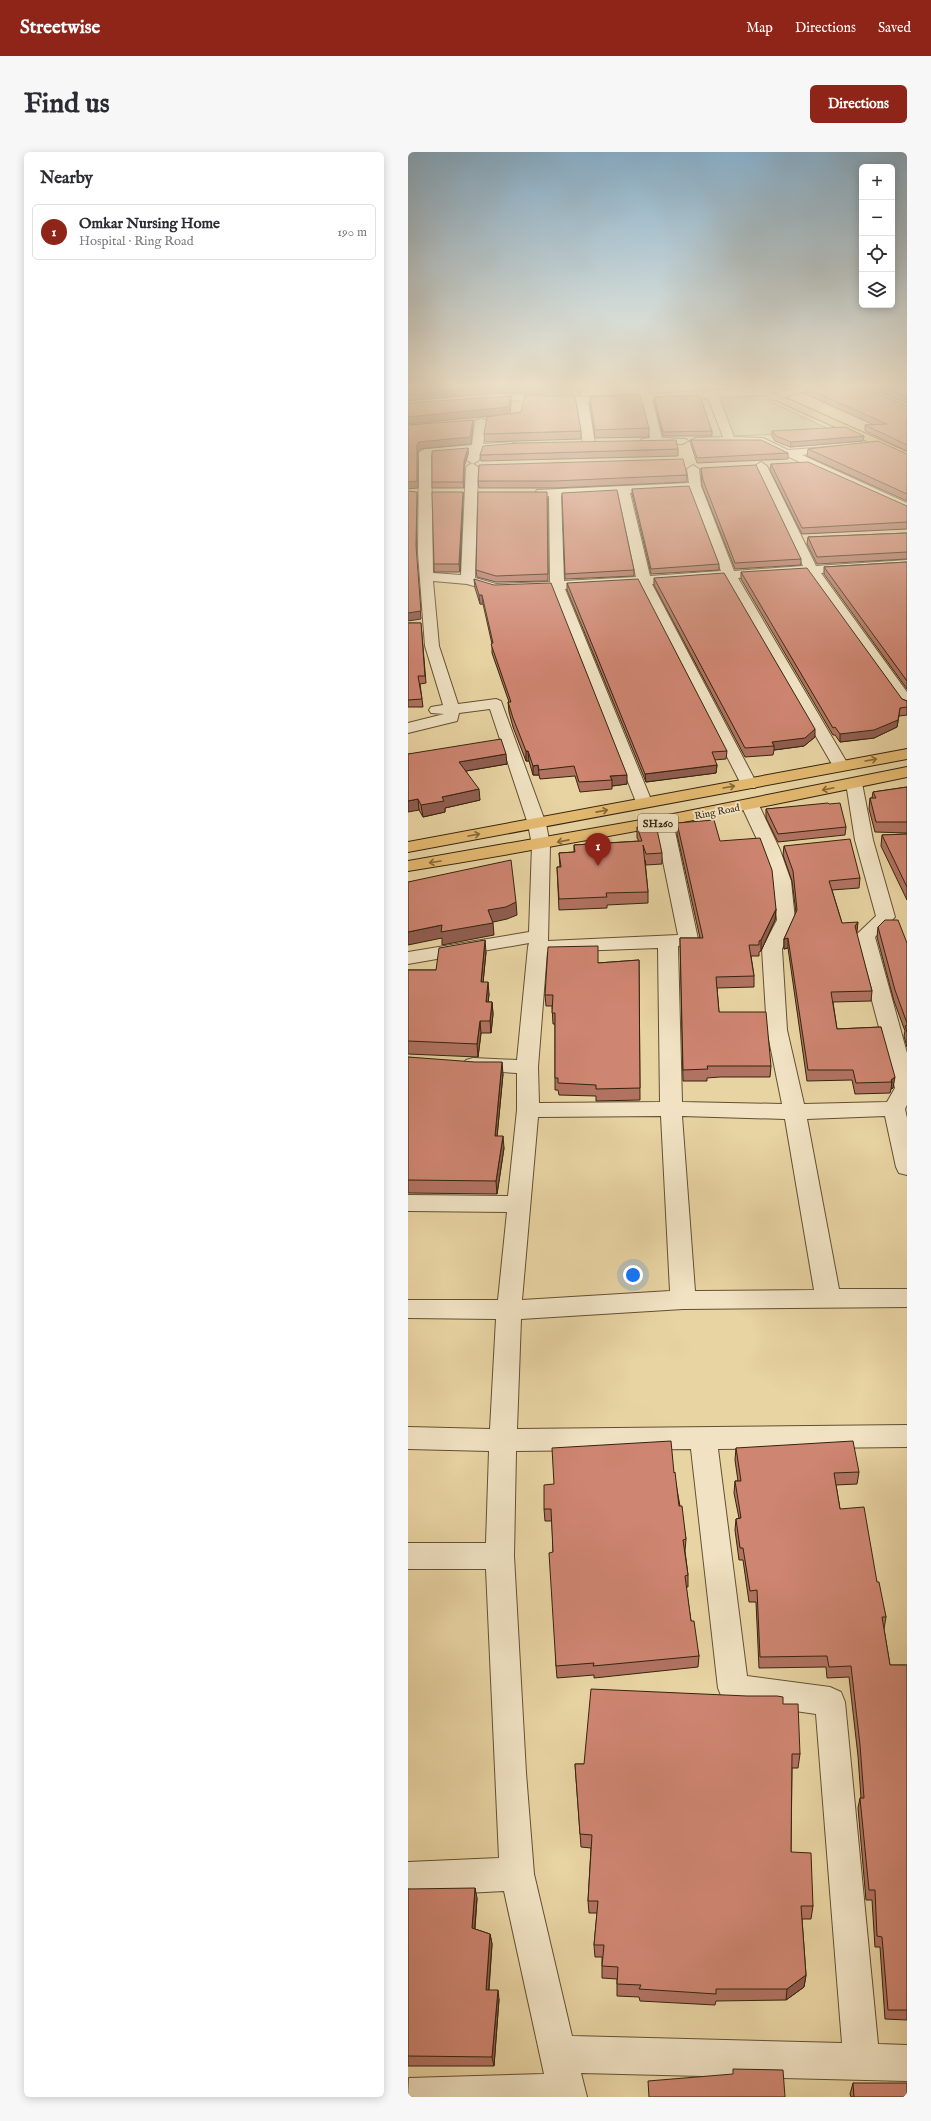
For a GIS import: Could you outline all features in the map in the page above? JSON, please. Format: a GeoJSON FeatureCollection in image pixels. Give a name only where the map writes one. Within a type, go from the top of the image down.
{"type":"FeatureCollection","features":[{"type":"Feature","properties":{"kind":"main road","name":"Ring Road"},"geometry":{"type":"LineString","coordinates":[[408,866],[539,834],[644,802],[907,754]]}},
{"type":"Feature","properties":{"kind":"main road","name":"Ring Road"},"geometry":{"type":"LineString","coordinates":[[408,847],[664,822],[907,772]]}},
{"type":"Feature","properties":{"kind":"street"},"geometry":{"type":"LineString","coordinates":[[408,728],[451,718],[452,709],[432,646],[426,576],[419,553],[420,478]]}},
{"type":"Feature","properties":{"kind":"street"},"geometry":{"type":"LineString","coordinates":[[468,580],[472,478]]}},
{"type":"Feature","properties":{"kind":"street"},"geometry":{"type":"LineString","coordinates":[[693,478],[729,575],[841,766]]}},
{"type":"Feature","properties":{"kind":"street"},"geometry":{"type":"LineString","coordinates":[[767,478],[812,571],[907,703]]}},
{"type":"Feature","properties":{"kind":"street"},"geometry":{"type":"LineString","coordinates":[[843,478],[907,508]]}},
{"type":"Feature","properties":{"kind":"street"},"geometry":{"type":"LineString","coordinates":[[526,493],[555,493],[695,486]]}},
{"type":"Feature","properties":{"kind":"street"},"geometry":{"type":"LineString","coordinates":[[623,489],[644,582],[749,784]]}},
{"type":"Feature","properties":{"kind":"street"},"geometry":{"type":"LineString","coordinates":[[420,493],[439,492]]}},
{"type":"Feature","properties":{"kind":"street"},"geometry":{"type":"LineString","coordinates":[[555,493],[557,586],[644,802]]}},
{"type":"Feature","properties":{"kind":"street"},"geometry":{"type":"LineString","coordinates":[[796,540],[812,539]]}},
{"type":"Feature","properties":{"kind":"street"},"geometry":{"type":"LineString","coordinates":[[426,576],[468,580],[495,588],[644,582],[729,575],[905,567]]}},
{"type":"Feature","properties":{"kind":"street"},"geometry":{"type":"LineString","coordinates":[[415,626],[430,624]]}},
{"type":"Feature","properties":{"kind":"street"},"geometry":{"type":"LineString","coordinates":[[409,2097],[567,2094],[517,1874],[510,1773],[500,1556],[503,1440],[509,1310],[528,1110],[527,1067],[538,941],[539,834],[502,743],[496,704],[415,712]]}},
{"type":"Feature","properties":{"kind":"street"},"geometry":{"type":"LineString","coordinates":[[854,783],[864,841],[886,917],[865,936],[906,1088],[894,1109],[907,1167]]}},
{"type":"Feature","properties":{"kind":"street"},"geometry":{"type":"LineString","coordinates":[[750,805],[779,850],[786,920],[772,949],[777,1030],[795,1112],[828,1299]]}},
{"type":"Feature","properties":{"kind":"street"},"geometry":{"type":"LineString","coordinates":[[408,958],[538,941],[668,942],[688,939],[673,873],[664,822]]}},
{"type":"Feature","properties":{"kind":"street"},"geometry":{"type":"LineString","coordinates":[[668,942],[671,1109],[683,1300]]}},
{"type":"Feature","properties":{"kind":"street"},"geometry":{"type":"LineString","coordinates":[[456,1064],[527,1067]]}},
{"type":"Feature","properties":{"kind":"street"},"geometry":{"type":"LineString","coordinates":[[528,1110],[671,1109],[795,1112],[894,1109]]}},
{"type":"Feature","properties":{"kind":"street"},"geometry":{"type":"LineString","coordinates":[[408,1203],[518,1204]]}},
{"type":"Feature","properties":{"kind":"street"},"geometry":{"type":"LineString","coordinates":[[408,1309],[509,1310],[683,1300],[907,1298]]}},
{"type":"Feature","properties":{"kind":"street"},"geometry":{"type":"LineString","coordinates":[[408,1438],[503,1440],[907,1436]]}},
{"type":"Feature","properties":{"kind":"street"},"geometry":{"type":"LineString","coordinates":[[703,1437],[733,1688],[830,1702],[862,2063]]}},
{"type":"Feature","properties":{"kind":"street"},"geometry":{"type":"LineString","coordinates":[[408,1556],[500,1556]]}},
{"type":"Feature","properties":{"kind":"street"},"geometry":{"type":"LineString","coordinates":[[408,1879],[517,1874]]}},
{"type":"Feature","properties":{"kind":"street"},"geometry":{"type":"LineString","coordinates":[[559,2054],[907,2063]]}},
{"type":"Feature","properties":{"kind":"building"},"geometry":{"type":"Polygon","coordinates":[[[408,478],[417,478],[417,481],[408,482],[408,478]]]}},
{"type":"Feature","properties":{"kind":"building"},"geometry":{"type":"Polygon","coordinates":[[[432,478],[463,478],[463,482],[432,482],[432,478]]]}},
{"type":"Feature","properties":{"kind":"building"},"geometry":{"type":"Polygon","coordinates":[[[478,478],[626,478],[555,481],[478,481],[478,478]]]}},
{"type":"Feature","properties":{"kind":"building"},"geometry":{"type":"Polygon","coordinates":[[[703,478],[762,478],[801,559],[735,563],[703,478]]]}},
{"type":"Feature","properties":{"kind":"building"},"geometry":{"type":"Polygon","coordinates":[[[778,478],[843,478],[907,506],[907,522],[802,528],[778,478]]]}},
{"type":"Feature","properties":{"kind":"building"},"geometry":{"type":"Polygon","coordinates":[[[871,478],[907,478],[907,494],[871,478]]]}},
{"type":"Feature","properties":{"kind":"building"},"geometry":{"type":"Polygon","coordinates":[[[689,486],[719,564],[651,569],[632,489],[689,486]]]}},
{"type":"Feature","properties":{"kind":"building"},"geometry":{"type":"Polygon","coordinates":[[[617,490],[634,570],[565,574],[562,493],[617,490]]]}},
{"type":"Feature","properties":{"kind":"building"},"geometry":{"type":"Polygon","coordinates":[[[408,491],[417,492],[416,546],[421,611],[408,613],[408,491]]]}},
{"type":"Feature","properties":{"kind":"building"},"geometry":{"type":"Polygon","coordinates":[[[432,492],[463,492],[459,564],[434,564],[432,492]]]}},
{"type":"Feature","properties":{"kind":"building"},"geometry":{"type":"Polygon","coordinates":[[[478,492],[547,492],[548,574],[496,576],[476,570],[478,492]]]}},
{"type":"Feature","properties":{"kind":"building"},"geometry":{"type":"Polygon","coordinates":[[[907,533],[907,552],[817,557],[808,537],[907,533]]]}},
{"type":"Feature","properties":{"kind":"building"},"geometry":{"type":"Polygon","coordinates":[[[907,562],[907,681],[824,567],[907,562]]]}},
{"type":"Feature","properties":{"kind":"building"},"geometry":{"type":"Polygon","coordinates":[[[807,568],[902,699],[907,701],[907,707],[900,708],[898,720],[874,730],[840,734],[835,727],[833,728],[741,572],[807,568]]]}},
{"type":"Feature","properties":{"kind":"building"},"geometry":{"type":"Polygon","coordinates":[[[724,573],[815,729],[805,738],[772,742],[774,746],[745,748],[654,578],[724,573]]]}},
{"type":"Feature","properties":{"kind":"building"},"geometry":{"type":"Polygon","coordinates":[[[474,579],[494,585],[551,583],[627,775],[610,776],[612,780],[579,782],[574,766],[539,770],[538,765],[533,766],[513,718],[508,702],[511,702],[491,644],[493,643],[482,595],[479,595],[474,579]]]}},
{"type":"Feature","properties":{"kind":"building"},"geometry":{"type":"Polygon","coordinates":[[[638,579],[727,751],[712,752],[717,765],[645,774],[567,583],[638,579]]]}},
{"type":"Feature","properties":{"kind":"building"},"geometry":{"type":"Polygon","coordinates":[[[408,623],[421,623],[425,676],[418,676],[422,699],[408,700],[408,623]]]}},
{"type":"Feature","properties":{"kind":"building"},"geometry":{"type":"Polygon","coordinates":[[[501,739],[506,754],[459,762],[479,789],[442,797],[444,801],[421,805],[418,799],[408,801],[408,754],[501,739]]]}},
{"type":"Feature","properties":{"kind":"building"},"geometry":{"type":"Polygon","coordinates":[[[907,787],[907,822],[876,822],[870,798],[876,798],[873,792],[907,787]]]}},
{"type":"Feature","properties":{"kind":"building"},"geometry":{"type":"Polygon","coordinates":[[[840,803],[846,827],[778,834],[766,809],[840,803]]]}},
{"type":"Feature","properties":{"kind":"building"},"geometry":{"type":"Polygon","coordinates":[[[714,820],[720,841],[760,838],[772,870],[776,909],[761,940],[759,941],[759,945],[749,945],[754,976],[716,977],[719,1012],[766,1012],[771,1066],[707,1066],[708,1069],[683,1070],[680,938],[703,938],[677,823],[714,820]]]}},
{"type":"Feature","properties":{"kind":"building"},"geometry":{"type":"Polygon","coordinates":[[[656,825],[662,853],[646,854],[643,845],[648,892],[606,893],[607,897],[559,899],[557,867],[561,867],[559,853],[575,852],[574,845],[642,841],[637,827],[656,825]]]}},
{"type":"Feature","properties":{"kind":"building"},"geometry":{"type":"Polygon","coordinates":[[[907,834],[907,887],[882,835],[907,834]]]}},
{"type":"Feature","properties":{"kind":"building"},"geometry":{"type":"Polygon","coordinates":[[[850,839],[860,878],[829,881],[842,923],[858,922],[855,926],[872,991],[831,992],[837,1029],[881,1027],[895,1077],[891,1080],[892,1082],[856,1083],[853,1070],[808,1070],[788,938],[784,939],[797,910],[793,871],[784,846],[850,839]]]}},
{"type":"Feature","properties":{"kind":"building"},"geometry":{"type":"Polygon","coordinates":[[[511,860],[516,902],[506,907],[488,910],[493,923],[441,932],[442,925],[408,932],[408,882],[511,860]]]}},
{"type":"Feature","properties":{"kind":"building"},"geometry":{"type":"Polygon","coordinates":[[[885,920],[898,920],[907,943],[907,1023],[895,990],[878,927],[885,920]]]}},
{"type":"Feature","properties":{"kind":"building"},"geometry":{"type":"Polygon","coordinates":[[[485,940],[481,982],[488,982],[486,1002],[492,1002],[490,1021],[480,1021],[477,1044],[408,1041],[408,970],[436,970],[439,948],[485,940]]]}},
{"type":"Feature","properties":{"kind":"building"},"geometry":{"type":"Polygon","coordinates":[[[598,946],[598,963],[639,960],[640,1088],[596,1089],[596,1085],[558,1083],[558,1078],[555,1078],[555,1013],[552,1013],[553,995],[545,995],[548,947],[598,946]]]}},
{"type":"Feature","properties":{"kind":"building"},"geometry":{"type":"Polygon","coordinates":[[[408,1057],[475,1062],[502,1062],[495,1136],[503,1136],[496,1181],[408,1180],[408,1057]]]}},
{"type":"Feature","properties":{"kind":"building"},"geometry":{"type":"Polygon","coordinates":[[[671,1441],[679,1506],[682,1506],[686,1539],[683,1540],[688,1575],[685,1576],[691,1621],[694,1621],[699,1656],[593,1666],[594,1663],[556,1666],[549,1553],[553,1552],[551,1509],[544,1509],[544,1485],[554,1484],[552,1448],[671,1441]]]}},
{"type":"Feature","properties":{"kind":"building"},"geometry":{"type":"Polygon","coordinates":[[[853,1441],[859,1472],[834,1473],[840,1509],[864,1507],[877,1582],[879,1582],[886,1617],[882,1617],[890,1665],[907,1665],[907,2010],[888,2010],[882,1937],[877,1936],[875,1890],[869,1890],[860,1798],[864,1798],[860,1745],[851,1666],[829,1667],[827,1656],[760,1657],[757,1590],[750,1591],[743,1548],[740,1548],[736,1519],[741,1518],[735,1481],[741,1481],[736,1448],[853,1441]]]}},
{"type":"Feature","properties":{"kind":"building"},"geometry":{"type":"Polygon","coordinates":[[[591,1689],[777,1696],[783,1697],[783,1704],[798,1704],[800,1754],[792,1754],[791,1852],[811,1853],[813,1906],[801,1906],[806,1975],[787,1989],[716,1989],[716,1994],[639,1989],[641,1985],[617,1984],[618,1967],[602,1966],[604,1945],[594,1945],[598,1901],[588,1901],[592,1835],[580,1834],[575,1764],[584,1764],[591,1689]]]}},
{"type":"Feature","properties":{"kind":"building"},"geometry":{"type":"Polygon","coordinates":[[[475,1888],[472,1928],[490,1934],[486,1990],[498,1990],[492,2057],[408,2056],[408,1889],[475,1888]]]}},
{"type":"Feature","properties":{"kind":"building"},"geometry":{"type":"Polygon","coordinates":[[[733,2069],[783,2070],[785,2097],[649,2097],[648,2081],[733,2074],[733,2069]]]}},
{"type":"Feature","properties":{"kind":"building"},"geometry":{"type":"Polygon","coordinates":[[[853,2083],[907,2083],[907,2097],[854,2097],[853,2083]]]}},
{"type":"Feature","properties":{"kind":"place","name":"Omkar Nursing Home"},"geometry":{"type":"Point","coordinates":[598,866]}}]}
